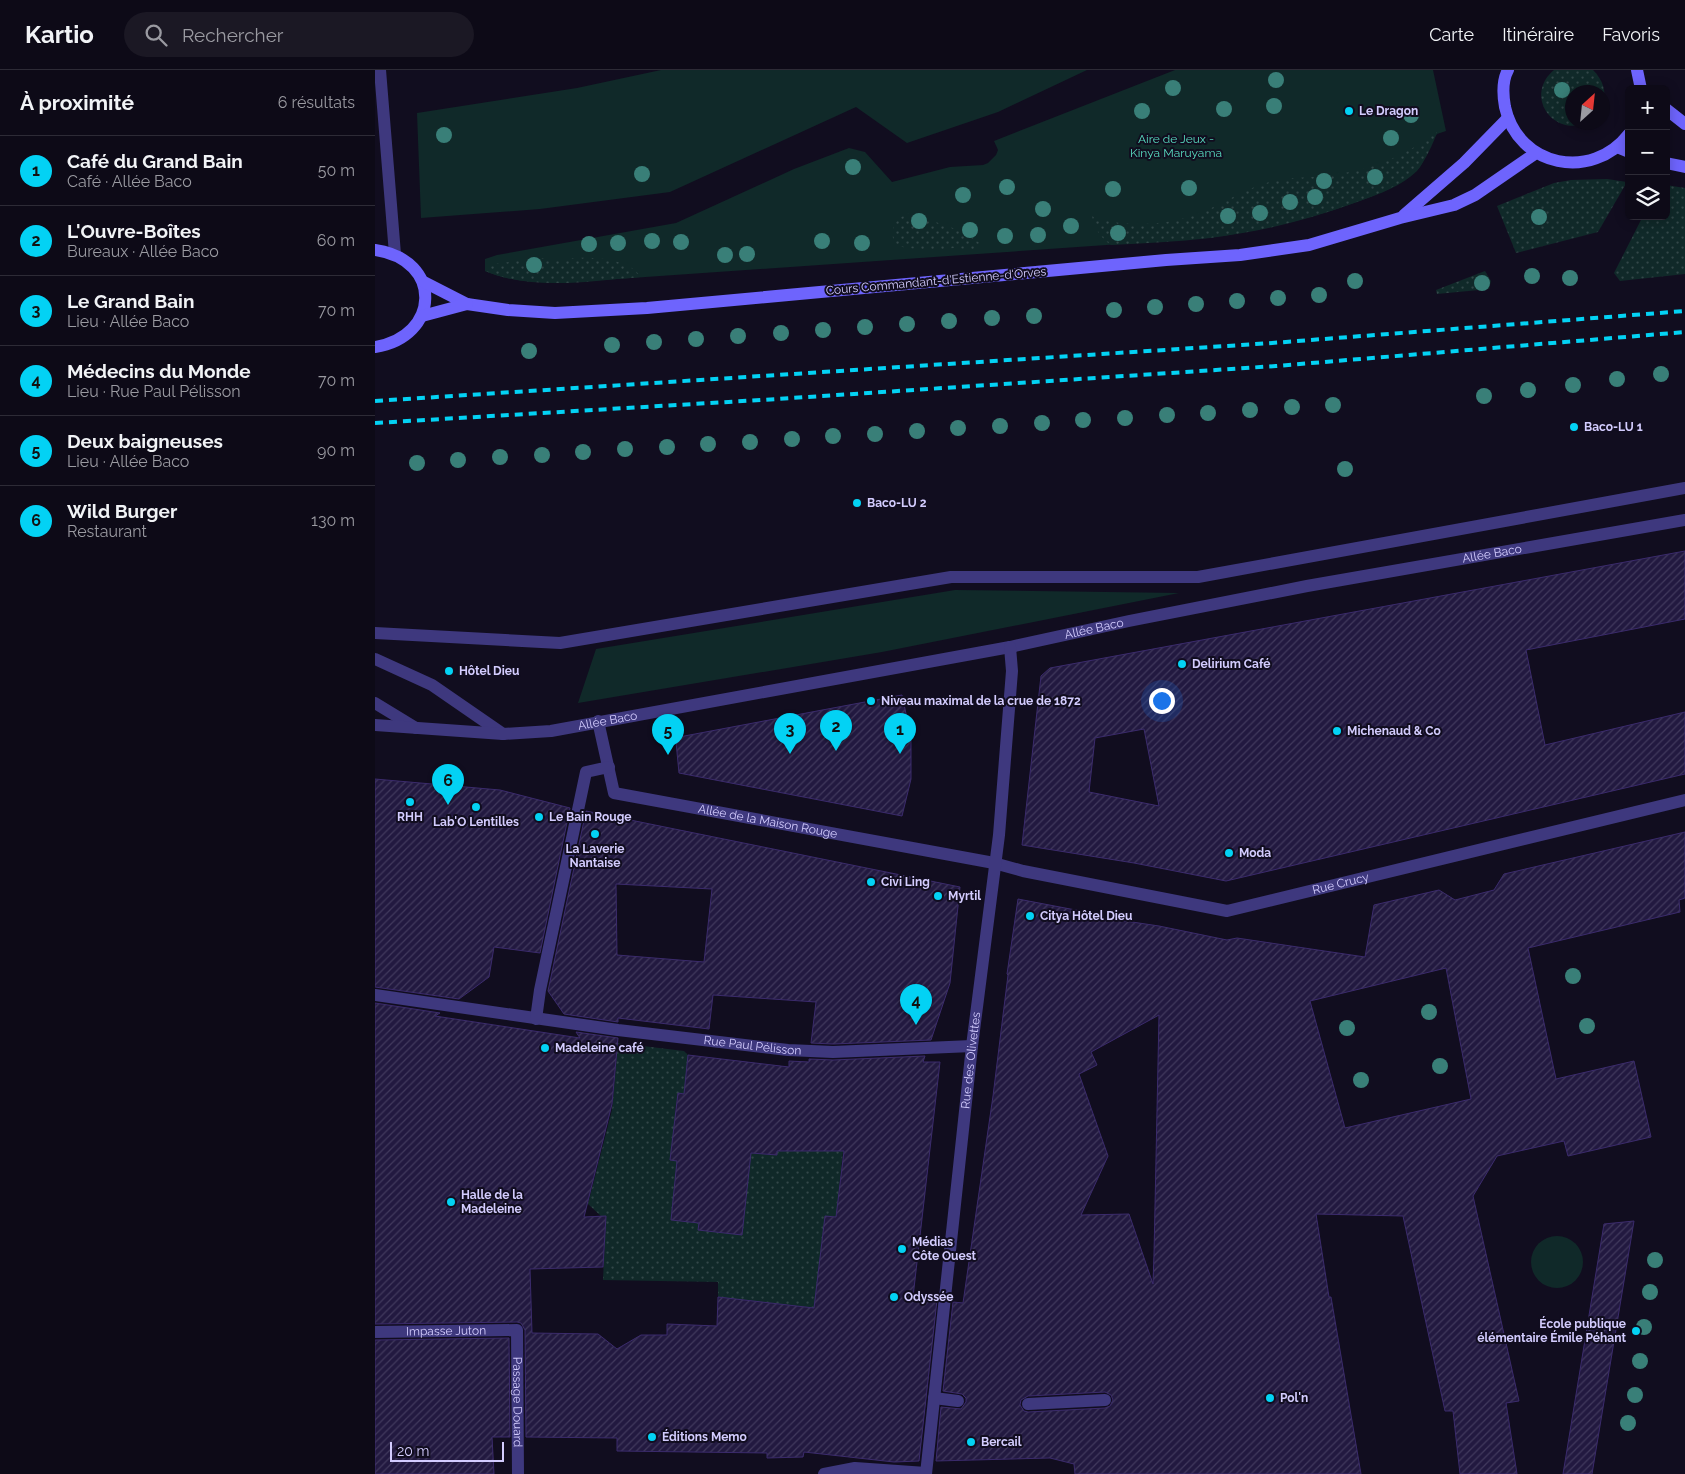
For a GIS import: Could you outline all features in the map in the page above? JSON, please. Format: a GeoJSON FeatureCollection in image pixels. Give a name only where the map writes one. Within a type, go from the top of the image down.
{"type":"FeatureCollection","features":[{"type":"Feature","properties":{"kind":"main road"},"geometry":{"type":"LineString","coordinates":[[1508,70],[1503,96],[1507,118],[1514,132],[1536,153],[1552,160],[1569,163],[1586,162],[1623,150]]}},
{"type":"Feature","properties":{"kind":"main road"},"geometry":{"type":"LineString","coordinates":[[1637,70],[1641,85]]}},
{"type":"Feature","properties":{"kind":"main road"},"geometry":{"type":"LineString","coordinates":[[1670,112],[1685,124]]}},
{"type":"Feature","properties":{"kind":"main road","name":"Cours Commandant-d'Estienne-d'Orves"},"geometry":{"type":"LineString","coordinates":[[1400,218],[1464,163],[1507,118]]}},
{"type":"Feature","properties":{"kind":"main road","name":"Cours Commandant-d'Estienne-d'Orves"},"geometry":{"type":"LineString","coordinates":[[424,282],[467,304],[508,310],[555,313],[647,308],[1166,260],[1240,255],[1309,245],[1400,218],[1454,205],[1468,199],[1536,153]]}},
{"type":"Feature","properties":{"kind":"main road"},"geometry":{"type":"LineString","coordinates":[[1670,164],[1685,167]]}},
{"type":"Feature","properties":{"kind":"main road"},"geometry":{"type":"LineString","coordinates":[[375,250],[395,254],[413,266],[424,282],[426,297],[422,316],[414,328],[400,339],[384,346],[375,347]]}},
{"type":"Feature","properties":{"kind":"main road","name":"Cours Commandant-d'Estienne-d'Orves"},"geometry":{"type":"LineString","coordinates":[[422,316],[467,304]]}},
{"type":"Feature","properties":{"kind":"street"},"geometry":{"type":"LineString","coordinates":[[380,70],[395,254]]}},
{"type":"Feature","properties":{"kind":"street"},"geometry":{"type":"LineString","coordinates":[[375,633],[560,643],[951,577],[1198,577],[1685,488]]}},
{"type":"Feature","properties":{"kind":"street","name":"Allée Baco"},"geometry":{"type":"LineString","coordinates":[[503,734],[551,731],[1010,647],[1129,621],[1297,588],[1685,520]]}},
{"type":"Feature","properties":{"kind":"street","name":"Rue des Olivettes"},"geometry":{"type":"LineString","coordinates":[[926,1474],[972,1046],[999,835],[1012,671],[1010,647]]}},
{"type":"Feature","properties":{"kind":"street"},"geometry":{"type":"LineString","coordinates":[[375,659],[432,685],[503,734]]}},
{"type":"Feature","properties":{"kind":"street"},"geometry":{"type":"LineString","coordinates":[[375,703],[416,728]]}},
{"type":"Feature","properties":{"kind":"street","name":"Allée de la Maison Rouge"},"geometry":{"type":"LineString","coordinates":[[598,721],[614,793],[994,863]]}},
{"type":"Feature","properties":{"kind":"street"},"geometry":{"type":"LineString","coordinates":[[375,725],[503,734]]}},
{"type":"Feature","properties":{"kind":"street"},"geometry":{"type":"LineString","coordinates":[[536,1019],[540,990],[586,772],[609,767]]}},
{"type":"Feature","properties":{"kind":"street","name":"Rue Crucy"},"geometry":{"type":"LineString","coordinates":[[994,863],[1023,871],[1227,911],[1685,800]]}},
{"type":"Feature","properties":{"kind":"street","name":"Rue Paul Pélisson"},"geometry":{"type":"LineString","coordinates":[[375,995],[618,1030],[788,1050],[833,1052],[972,1046]]}},
{"type":"Feature","properties":{"kind":"street","name":"Impasse Juton"},"geometry":{"type":"LineString","coordinates":[[375,1332],[517,1330]]}},
{"type":"Feature","properties":{"kind":"street","name":"Passage Douard"},"geometry":{"type":"LineString","coordinates":[[517,1330],[518,1474]]}},
{"type":"Feature","properties":{"kind":"street"},"geometry":{"type":"LineString","coordinates":[[934,1398],[958,1401]]}},
{"type":"Feature","properties":{"kind":"street"},"geometry":{"type":"LineString","coordinates":[[1028,1404],[1105,1400]]}},
{"type":"Feature","properties":{"kind":"street"},"geometry":{"type":"LineString","coordinates":[[824,1474],[855,1468],[926,1474]]}},
{"type":"Feature","properties":{"kind":"green space"},"geometry":{"type":"Polygon","coordinates":[[[661,70],[1087,70],[998,112],[907,143],[856,107],[670,192],[540,209],[421,218],[417,113],[577,88],[661,70]]]}},
{"type":"Feature","properties":{"kind":"green space","name":"Aire de Jeux - Kinya Maruyama"},"geometry":{"type":"Polygon","coordinates":[[[1175,70],[1433,70],[1446,131],[1437,134],[1417,171],[1390,189],[1304,219],[1247,232],[1208,238],[574,282],[518,280],[485,271],[485,259],[497,255],[676,223],[794,169],[849,148],[865,152],[892,182],[950,167],[983,165],[996,155],[998,150],[994,141],[1175,70]]]}},
{"type":"Feature","properties":{"kind":"green space"},"geometry":{"type":"Polygon","coordinates":[[[1554,70],[1593,70],[1602,85],[1565,85],[1565,124],[1553,119],[1546,111],[1542,101],[1545,80],[1554,70]]]}},
{"type":"Feature","properties":{"kind":"green space"},"geometry":{"type":"Polygon","coordinates":[[[1437,132],[1421,165],[1401,183],[1351,204],[1281,225],[1246,233],[1210,238],[1111,245],[1099,232],[1092,216],[1118,223],[1132,224],[1177,220],[1203,212],[1246,191],[1273,181],[1338,174],[1382,163],[1410,150],[1437,132]]]}},
{"type":"Feature","properties":{"kind":"green space"},"geometry":{"type":"Polygon","coordinates":[[[1607,179],[1625,182],[1625,185],[1598,232],[1516,253],[1497,206],[1554,183],[1571,180],[1607,179]]]}},
{"type":"Feature","properties":{"kind":"green space"},"geometry":{"type":"Polygon","coordinates":[[[1670,186],[1685,188],[1685,274],[1620,281],[1614,273],[1641,220],[1670,220],[1670,186]]]}},
{"type":"Feature","properties":{"kind":"green space"},"geometry":{"type":"Polygon","coordinates":[[[911,213],[959,230],[982,245],[978,250],[970,250],[956,248],[920,249],[895,245],[893,229],[895,224],[901,217],[911,213]]]}},
{"type":"Feature","properties":{"kind":"green space"},"geometry":{"type":"Polygon","coordinates":[[[545,258],[611,260],[629,266],[641,277],[542,283],[503,277],[485,271],[491,265],[500,263],[545,258]]]}},
{"type":"Feature","properties":{"kind":"green space"},"geometry":{"type":"Polygon","coordinates":[[[1485,271],[1491,281],[1489,289],[1437,294],[1436,290],[1485,271]]]}},
{"type":"Feature","properties":{"kind":"green space"},"geometry":{"type":"Polygon","coordinates":[[[955,590],[1179,593],[882,652],[578,703],[596,649],[955,590]]]}},
{"type":"Feature","properties":{"kind":"green space"},"geometry":{"type":"Polygon","coordinates":[[[618,1043],[684,1051],[688,1055],[684,1094],[678,1093],[675,1111],[682,1113],[671,1220],[699,1223],[698,1230],[751,1153],[776,1155],[778,1145],[788,1151],[843,1151],[836,1217],[825,1216],[814,1308],[718,1297],[718,1282],[603,1280],[606,1217],[602,1217],[588,1204],[612,1110],[618,1043]]]}},
{"type":"Feature","properties":{"kind":"green space"},"geometry":{"type":"Polygon","coordinates":[[[1552,1236],[1562,1236],[1571,1240],[1579,1248],[1583,1262],[1579,1276],[1571,1284],[1562,1288],[1552,1288],[1543,1284],[1535,1276],[1531,1267],[1531,1257],[1535,1248],[1543,1240],[1552,1236]]]}},
{"type":"Feature","properties":{"kind":"building"},"geometry":{"type":"Polygon","coordinates":[[[1685,551],[1685,619],[1526,650],[1545,745],[1685,712],[1685,774],[1226,881],[1134,863],[1022,845],[1041,676],[1050,668],[1685,551]],[[1144,729],[1095,738],[1089,792],[1159,806],[1144,729]]]}},
{"type":"Feature","properties":{"kind":"building"},"geometry":{"type":"Polygon","coordinates":[[[902,695],[911,737],[911,779],[902,816],[679,773],[676,742],[679,742],[679,737],[902,695]]]}},
{"type":"Feature","properties":{"kind":"building"},"geometry":{"type":"Polygon","coordinates":[[[375,779],[500,790],[570,808],[540,953],[494,947],[489,977],[459,999],[375,987],[375,779]]]}},
{"type":"Feature","properties":{"kind":"building"},"geometry":{"type":"Polygon","coordinates":[[[586,811],[960,887],[950,983],[931,1040],[833,1044],[811,1043],[816,1002],[713,995],[709,1029],[618,1018],[618,1022],[564,1014],[548,991],[586,811]],[[616,884],[617,955],[704,962],[712,889],[616,884]]]}},
{"type":"Feature","properties":{"kind":"building"},"geometry":{"type":"Polygon","coordinates":[[[1685,832],[1685,898],[1679,900],[1680,912],[1528,948],[1556,1079],[1634,1061],[1651,1137],[1568,1156],[1564,1141],[1497,1156],[1473,1196],[1519,1401],[1506,1403],[1517,1474],[1460,1474],[1453,1411],[1445,1411],[1403,1216],[1316,1214],[1361,1474],[1075,1474],[1074,1464],[1050,1458],[936,1461],[941,1407],[961,1409],[966,1402],[966,1398],[962,1394],[943,1391],[953,1302],[963,1303],[993,1096],[1018,899],[1086,912],[1085,915],[1159,926],[1227,940],[1237,938],[1365,957],[1374,905],[1439,890],[1455,900],[1494,890],[1504,874],[1685,832]],[[1446,968],[1310,1001],[1345,1128],[1471,1099],[1446,968]],[[1159,1015],[1091,1052],[1097,1065],[1079,1074],[1108,1156],[1081,1215],[1129,1214],[1153,1284],[1159,1015]],[[1105,1392],[1028,1396],[1021,1400],[1020,1405],[1024,1411],[1028,1412],[1105,1408],[1110,1406],[1113,1400],[1111,1395],[1105,1392]]]}},
{"type":"Feature","properties":{"kind":"building"},"geometry":{"type":"Polygon","coordinates":[[[375,1003],[440,1013],[435,1016],[580,1038],[576,1032],[618,1038],[612,1104],[584,1217],[606,1216],[603,1267],[530,1269],[532,1333],[598,1334],[617,1349],[641,1335],[667,1335],[667,1324],[717,1326],[718,1297],[814,1308],[825,1216],[836,1217],[844,1151],[777,1151],[777,1155],[751,1153],[742,1235],[698,1230],[699,1223],[671,1220],[677,1161],[670,1160],[678,1093],[684,1094],[688,1055],[789,1067],[789,1061],[809,1062],[809,1059],[833,1060],[925,1056],[923,1062],[940,1062],[913,1297],[937,1300],[919,1461],[894,1462],[804,1452],[803,1457],[767,1458],[767,1453],[617,1451],[617,1438],[526,1437],[525,1330],[521,1323],[375,1324],[375,1003]]]}},
{"type":"Feature","properties":{"kind":"building"},"geometry":{"type":"Polygon","coordinates":[[[1634,1221],[1592,1474],[1563,1474],[1604,1224],[1634,1221]]]}},
{"type":"Feature","properties":{"kind":"building"},"geometry":{"type":"Polygon","coordinates":[[[509,1338],[510,1437],[492,1437],[494,1474],[375,1474],[375,1340],[509,1338]]]}},
{"type":"Feature","properties":{"kind":"railway"},"geometry":{"type":"LineString","coordinates":[[375,401],[1272,343],[1685,311]]}},
{"type":"Feature","properties":{"kind":"railway"},"geometry":{"type":"LineString","coordinates":[[375,423],[1276,366],[1685,332]]}},
{"type":"Feature","properties":{"kind":"place","name":"Le Dragon"},"geometry":{"type":"Point","coordinates":[1349,111]}},
{"type":"Feature","properties":{"kind":"place","name":"Baco-LU 1"},"geometry":{"type":"Point","coordinates":[1574,427]}},
{"type":"Feature","properties":{"kind":"place","name":"Baco-LU 2"},"geometry":{"type":"Point","coordinates":[857,503]}},
{"type":"Feature","properties":{"kind":"place","name":"Delirium Café"},"geometry":{"type":"Point","coordinates":[1182,664]}},
{"type":"Feature","properties":{"kind":"place","name":"Hôtel Dieu"},"geometry":{"type":"Point","coordinates":[449,671]}},
{"type":"Feature","properties":{"kind":"place","name":"Niveau maximal de la crue de 1872"},"geometry":{"type":"Point","coordinates":[871,701]}},
{"type":"Feature","properties":{"kind":"place","name":"Michenaud & Co"},"geometry":{"type":"Point","coordinates":[1337,731]}},
{"type":"Feature","properties":{"kind":"place","name":"L'Ouvre-Boîtes"},"geometry":{"type":"Point","coordinates":[836,751]}},
{"type":"Feature","properties":{"kind":"place","name":"Le Grand Bain"},"geometry":{"type":"Point","coordinates":[790,754]}},
{"type":"Feature","properties":{"kind":"place","name":"Café du Grand Bain"},"geometry":{"type":"Point","coordinates":[900,754]}},
{"type":"Feature","properties":{"kind":"place","name":"Deux baigneuses"},"geometry":{"type":"Point","coordinates":[668,755]}},
{"type":"Feature","properties":{"kind":"place","name":"RHH"},"geometry":{"type":"Point","coordinates":[410,802]}},
{"type":"Feature","properties":{"kind":"place","name":"Wild Burger"},"geometry":{"type":"Point","coordinates":[448,805]}},
{"type":"Feature","properties":{"kind":"place","name":"Lab'O Lentilles"},"geometry":{"type":"Point","coordinates":[476,807]}},
{"type":"Feature","properties":{"kind":"place","name":"Le Bain Rouge"},"geometry":{"type":"Point","coordinates":[539,817]}},
{"type":"Feature","properties":{"kind":"place","name":"La Laverie Nantaise"},"geometry":{"type":"Point","coordinates":[595,834]}},
{"type":"Feature","properties":{"kind":"place","name":"Moda"},"geometry":{"type":"Point","coordinates":[1229,853]}},
{"type":"Feature","properties":{"kind":"place","name":"Civi Ling"},"geometry":{"type":"Point","coordinates":[871,882]}},
{"type":"Feature","properties":{"kind":"place","name":"Myrtil"},"geometry":{"type":"Point","coordinates":[938,896]}},
{"type":"Feature","properties":{"kind":"place","name":"Citya Hôtel Dieu"},"geometry":{"type":"Point","coordinates":[1030,916]}},
{"type":"Feature","properties":{"kind":"place","name":"Médecins du Monde"},"geometry":{"type":"Point","coordinates":[916,1025]}},
{"type":"Feature","properties":{"kind":"place","name":"Madeleine café"},"geometry":{"type":"Point","coordinates":[545,1048]}},
{"type":"Feature","properties":{"kind":"place","name":"Halle de la Madeleine"},"geometry":{"type":"Point","coordinates":[451,1202]}},
{"type":"Feature","properties":{"kind":"place","name":"Médias Côte Ouest"},"geometry":{"type":"Point","coordinates":[902,1249]}},
{"type":"Feature","properties":{"kind":"place","name":"Odyssée"},"geometry":{"type":"Point","coordinates":[894,1297]}},
{"type":"Feature","properties":{"kind":"place","name":"École publique élémentaire Émile Péhant"},"geometry":{"type":"Point","coordinates":[1636,1331]}},
{"type":"Feature","properties":{"kind":"place","name":"Pol'n"},"geometry":{"type":"Point","coordinates":[1270,1398]}},
{"type":"Feature","properties":{"kind":"place","name":"Éditions Memo"},"geometry":{"type":"Point","coordinates":[652,1437]}},
{"type":"Feature","properties":{"kind":"place","name":"Bercail"},"geometry":{"type":"Point","coordinates":[971,1442]}}]}
